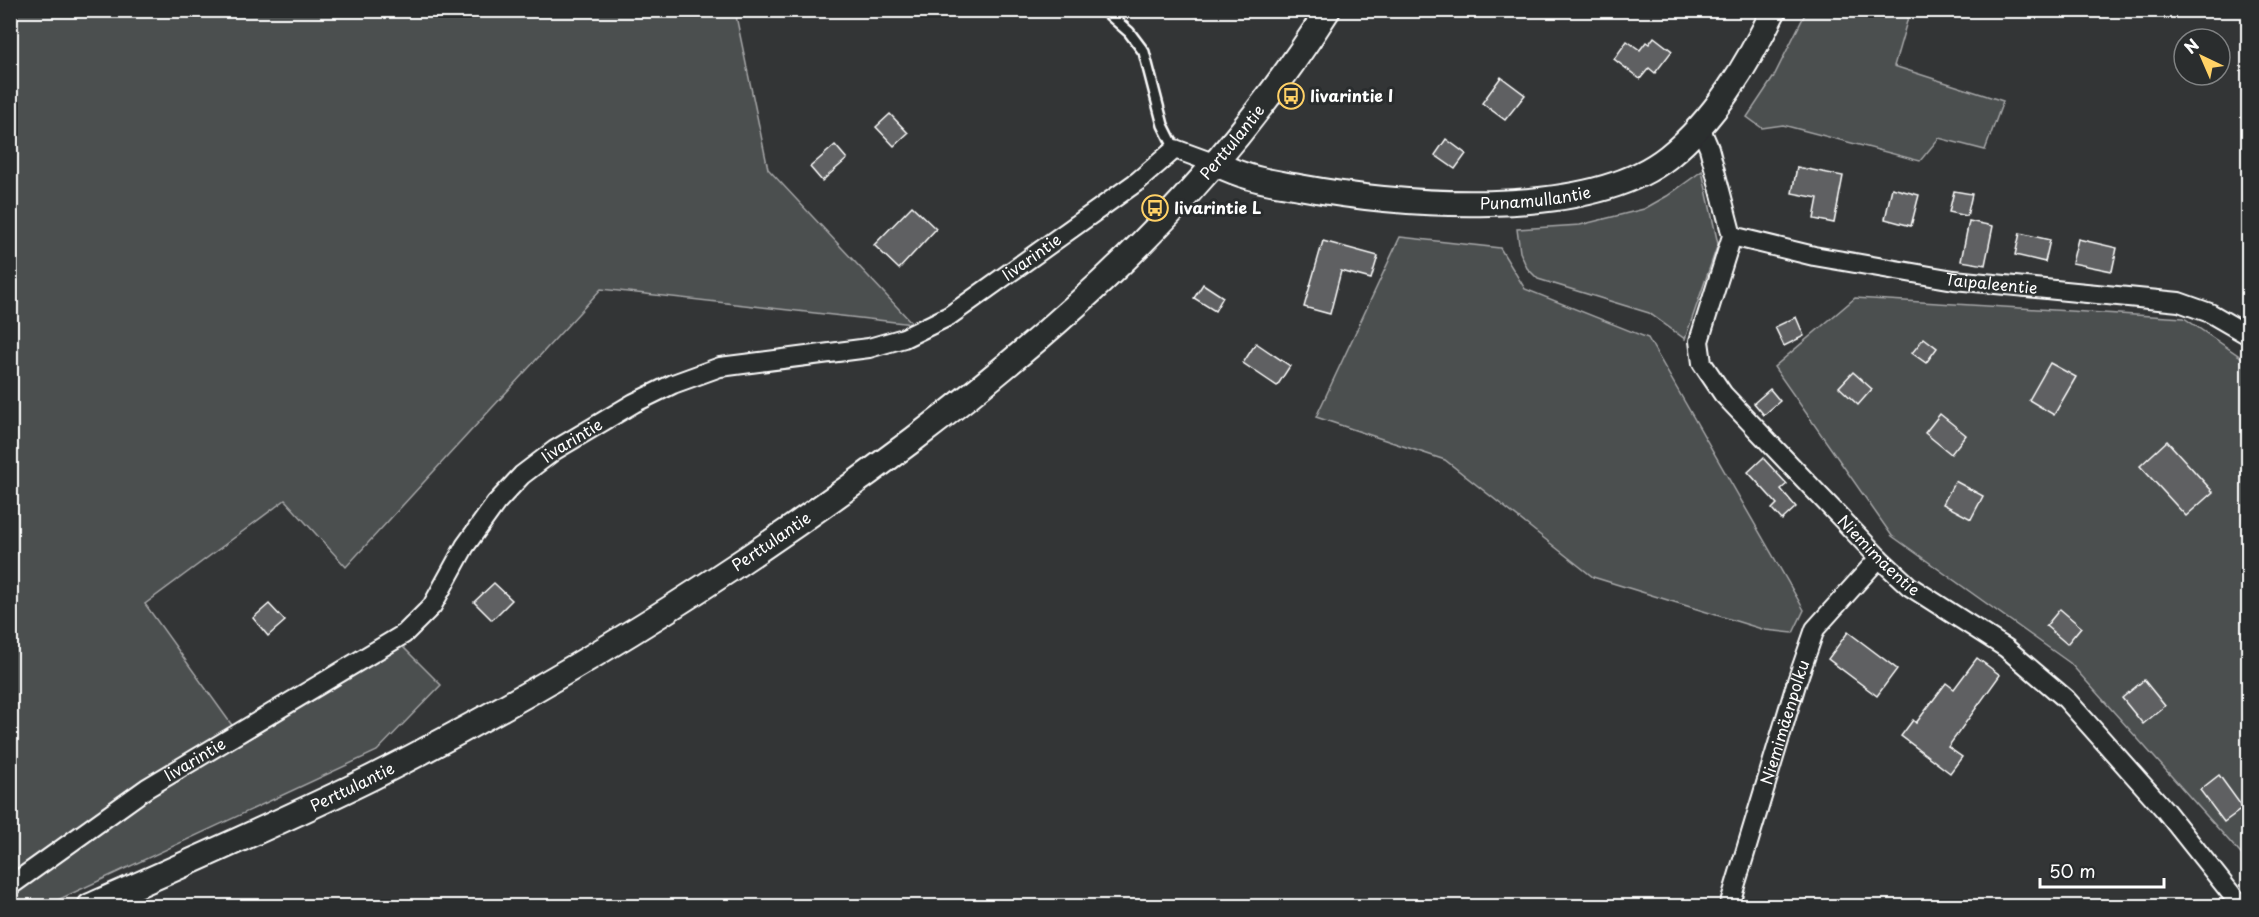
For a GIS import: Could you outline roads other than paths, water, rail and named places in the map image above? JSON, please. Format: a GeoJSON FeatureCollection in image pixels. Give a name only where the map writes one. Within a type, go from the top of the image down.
{"type":"FeatureCollection","features":[{"type":"Feature","properties":{"kind":"street","name":"Perttulantie"},"geometry":{"type":"LineString","coordinates":[[90,906],[264,829],[374,776],[589,658],[710,583],[860,480],[981,388],[1078,306],[1169,217],[1255,117],[1329,10]]}},
{"type":"Feature","properties":{"kind":"street","name":"Punamullantie"},"geometry":{"type":"LineString","coordinates":[[1216,164],[1251,178],[1327,192],[1429,203],[1542,199],[1610,186],[1637,175],[1666,158],[1700,127],[1728,89],[1774,10]]}},
{"type":"Feature","properties":{"kind":"street"},"geometry":{"type":"LineString","coordinates":[[1700,127],[1709,148],[1732,236]]}},
{"type":"Feature","properties":{"kind":"street"},"geometry":{"type":"LineString","coordinates":[[1174,149],[1216,164]]}},
{"type":"Feature","properties":{"kind":"street","name":"Iivarintie"},"geometry":{"type":"LineString","coordinates":[[10,886],[147,788],[404,634],[432,606],[465,546],[496,503],[522,475],[555,450],[634,403],[673,384],[720,367],[869,348],[904,338],[949,316],[969,302],[1138,181],[1174,149]]}},
{"type":"Feature","properties":{"kind":"street","name":"Taipaleentie"},"geometry":{"type":"LineString","coordinates":[[1732,236],[1814,256],[1954,280],[2179,302],[2210,314],[2248,334]]}},
{"type":"Feature","properties":{"kind":"street","name":"Niemimäentie"},"geometry":{"type":"LineString","coordinates":[[1732,236],[1699,341],[1702,363],[1724,394],[1879,558],[1909,586],[2006,648],[2066,699],[2164,809],[2241,906]]}},
{"type":"Feature","properties":{"kind":"street","name":"Niemimäenpolku"},"geometry":{"type":"LineString","coordinates":[[1730,906],[1797,681],[1815,629],[1879,558]]}},
{"type":"Feature","properties":{"kind":"lane"},"geometry":{"type":"LineString","coordinates":[[1104,10],[1129,32],[1144,52],[1163,125],[1174,149]]}},
{"type":"Feature","properties":{"kind":"place","name":"Iivarintie I"},"geometry":{"type":"Point","coordinates":[1291,96]}},
{"type":"Feature","properties":{"kind":"place","name":"Iivarintie L"},"geometry":{"type":"Point","coordinates":[1155,208]}}]}
